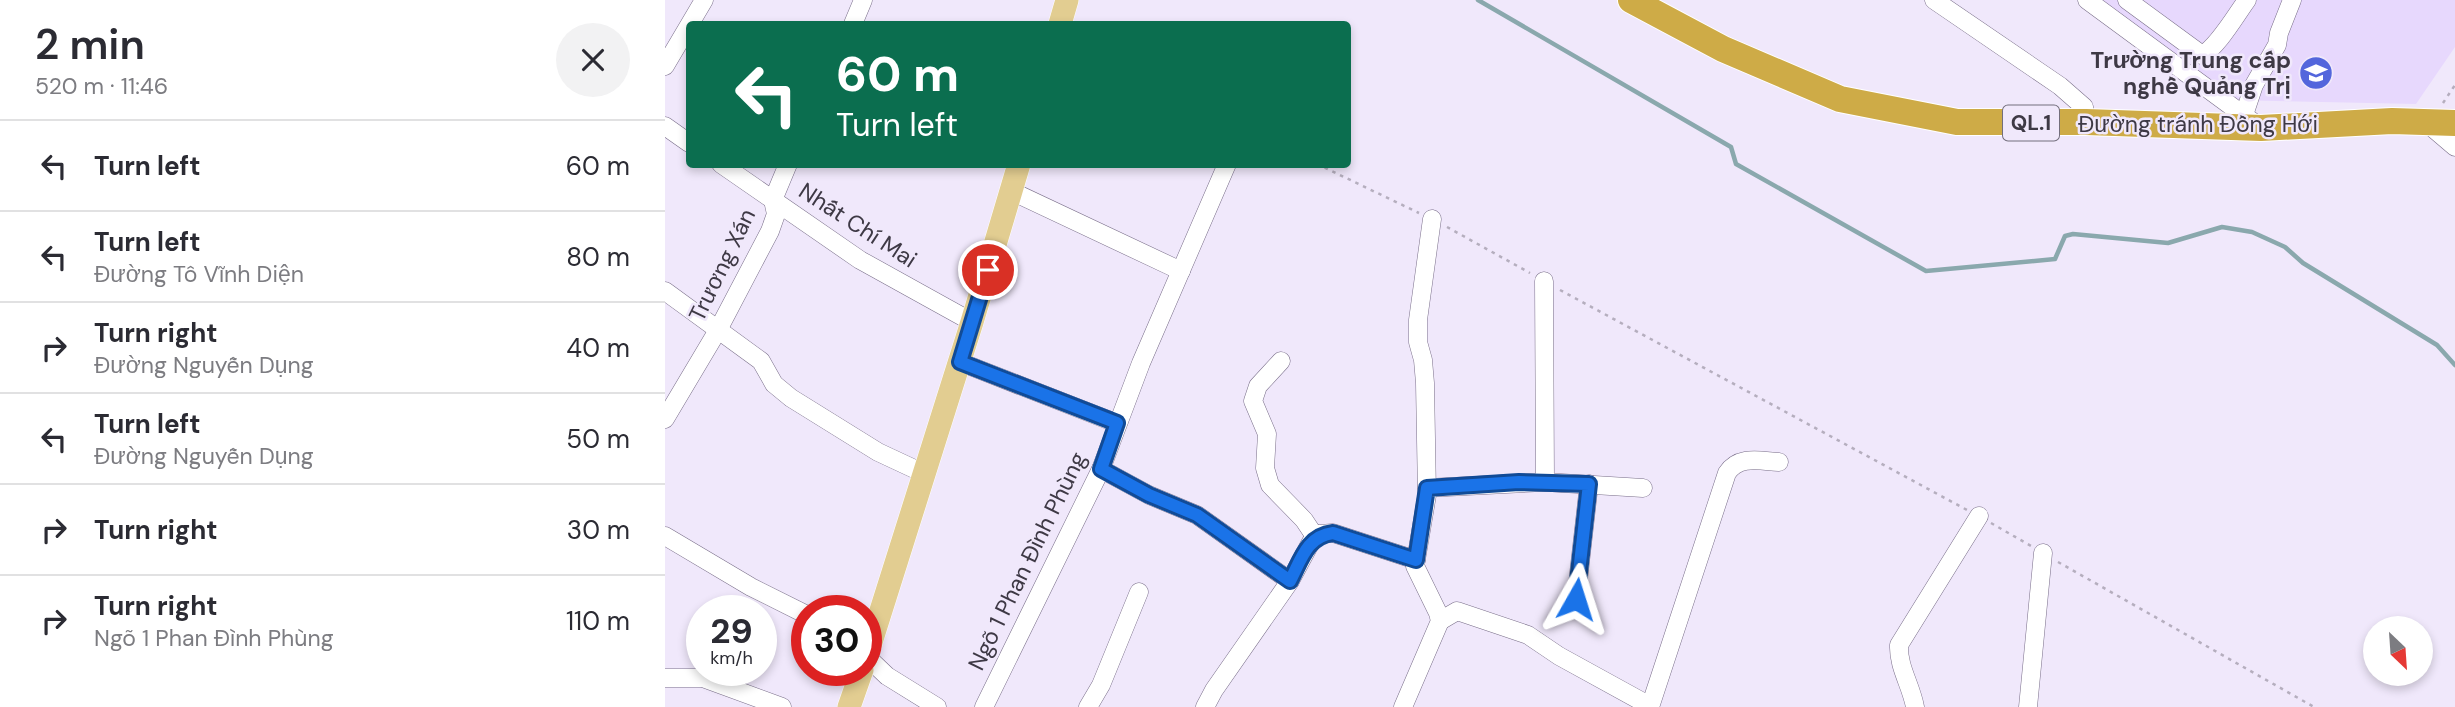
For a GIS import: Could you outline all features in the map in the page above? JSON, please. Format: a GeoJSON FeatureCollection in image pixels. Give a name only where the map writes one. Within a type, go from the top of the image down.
{"type":"FeatureCollection","features":[{"type":"Feature","properties":{"kind":"highway","name":"Đường tránh Đồng Hới"},"geometry":{"type":"LineString","coordinates":[[1631,0],[1723,49],[1840,99],[1957,122],[2455,123]]}},
{"type":"Feature","properties":{"kind":"main road"},"geometry":{"type":"LineString","coordinates":[[882,605],[960,362],[1018,168]]}},
{"type":"Feature","properties":{"kind":"main road"},"geometry":{"type":"LineString","coordinates":[[849,707],[856,686]]}},
{"type":"Feature","properties":{"kind":"street"},"geometry":{"type":"LineString","coordinates":[[694,21],[703,0]]}},
{"type":"Feature","properties":{"kind":"street"},"geometry":{"type":"LineString","coordinates":[[854,21],[863,0]]}},
{"type":"Feature","properties":{"kind":"street"},"geometry":{"type":"LineString","coordinates":[[1934,0],[2060,86],[2084,107],[2086,122]]}},
{"type":"Feature","properties":{"kind":"street"},"geometry":{"type":"LineString","coordinates":[[2087,0],[2252,122]]}},
{"type":"Feature","properties":{"kind":"street"},"geometry":{"type":"LineString","coordinates":[[2127,0],[2201,55],[2206,54],[2217,41],[2247,0]]}},
{"type":"Feature","properties":{"kind":"street"},"geometry":{"type":"LineString","coordinates":[[2252,122],[2254,85],[2277,45],[2279,33],[2293,0]]}},
{"type":"Feature","properties":{"kind":"street"},"geometry":{"type":"LineString","coordinates":[[665,66],[684,46]]}},
{"type":"Feature","properties":{"kind":"street"},"geometry":{"type":"LineString","coordinates":[[2428,124],[2455,147]]}},
{"type":"Feature","properties":{"kind":"street"},"geometry":{"type":"LineString","coordinates":[[665,126],[686,141]]}},
{"type":"Feature","properties":{"kind":"street","name":"Nhất Chí Mai"},"geometry":{"type":"LineString","coordinates":[[728,168],[860,260],[972,322]]}},
{"type":"Feature","properties":{"kind":"street","name":"Trương Xán"},"geometry":{"type":"LineString","coordinates":[[665,419],[718,330],[770,231],[776,214],[773,200],[785,168]]}},
{"type":"Feature","properties":{"kind":"street","name":"Ngõ 1 Phan Đình Phùng"},"geometry":{"type":"LineString","coordinates":[[984,707],[1101,469],[1117,423],[1225,168]]}},
{"type":"Feature","properties":{"kind":"street"},"geometry":{"type":"LineString","coordinates":[[1011,191],[1181,271]]}},
{"type":"Feature","properties":{"kind":"street"},"geometry":{"type":"LineString","coordinates":[[1411,704],[1440,621],[1415,566],[1427,488],[1425,383],[1418,342],[1418,320],[1432,219]]}},
{"type":"Feature","properties":{"kind":"street"},"geometry":{"type":"LineString","coordinates":[[1544,281],[1545,482]]}},
{"type":"Feature","properties":{"kind":"street"},"geometry":{"type":"LineString","coordinates":[[665,291],[761,361],[774,384],[791,398],[878,452],[923,473]]}},
{"type":"Feature","properties":{"kind":"street"},"geometry":{"type":"LineString","coordinates":[[1281,361],[1258,386],[1253,401],[1267,434],[1266,475],[1270,485],[1304,520],[1316,538]]}},
{"type":"Feature","properties":{"kind":"street"},"geometry":{"type":"LineString","coordinates":[[960,362],[1117,423]]}},
{"type":"Feature","properties":{"kind":"street"},"geometry":{"type":"LineString","coordinates":[[1440,621],[1457,611],[1528,635],[1559,656],[1650,707],[1727,473],[1733,464],[1740,461],[1779,462]]}},
{"type":"Feature","properties":{"kind":"street"},"geometry":{"type":"LineString","coordinates":[[1101,469],[1149,495],[1197,515],[1290,581]]}},
{"type":"Feature","properties":{"kind":"street"},"geometry":{"type":"LineString","coordinates":[[1427,488],[1545,482],[1643,488]]}},
{"type":"Feature","properties":{"kind":"street"},"geometry":{"type":"LineString","coordinates":[[1576,599],[1589,484]]}},
{"type":"Feature","properties":{"kind":"street"},"geometry":{"type":"LineString","coordinates":[[1915,707],[1899,657],[1899,645],[1979,516]]}},
{"type":"Feature","properties":{"kind":"street"},"geometry":{"type":"LineString","coordinates":[[1205,707],[1290,581],[1311,542],[1319,534],[1333,533],[1416,560]]}},
{"type":"Feature","properties":{"kind":"street"},"geometry":{"type":"LineString","coordinates":[[665,536],[751,587],[791,607]]}},
{"type":"Feature","properties":{"kind":"street"},"geometry":{"type":"LineString","coordinates":[[2028,707],[2043,553]]}},
{"type":"Feature","properties":{"kind":"street"},"geometry":{"type":"LineString","coordinates":[[1088,707],[1101,685],[1139,592]]}},
{"type":"Feature","properties":{"kind":"street"},"geometry":{"type":"LineString","coordinates":[[882,671],[937,707]]}},
{"type":"Feature","properties":{"kind":"street"},"geometry":{"type":"LineString","coordinates":[[665,678],[703,678],[782,707]]}},
{"type":"Feature","properties":{"kind":"path"},"geometry":{"type":"LineString","coordinates":[[1325,168],[1432,219],[1979,516],[2314,707]]}},
{"type":"Feature","properties":{"kind":"shaded area","name":"Trường Trung cấp nghề Quảng Trị"},"geometry":{"type":"Polygon","coordinates":[[[2102,0],[2455,0],[2455,47],[2416,104],[2228,100],[2102,0]]]}},
{"type":"Feature","properties":{"kind":"waterway"},"geometry":{"type":"LineString","coordinates":[[1478,0],[1731,147],[1736,164],[1926,271],[2055,259],[2065,236],[2073,234],[2168,243],[2222,227],[2252,232],[2285,247],[2303,263],[2437,345],[2455,365]]}},
{"type":"Feature","properties":{"kind":"place","name":"Trường Trung cấp nghề Quảng Trị"},"geometry":{"type":"Point","coordinates":[2316,73]}},
{"type":"Feature","properties":{"kind":"route"},"geometry":{"type":"LineString","coordinates":[[988,270],[960,362],[1117,423],[1101,469],[1134,488],[1197,515],[1290,581],[1311,542],[1319,534],[1333,533],[1416,560],[1427,488],[1519,482],[1589,484],[1576,599]]}}]}
